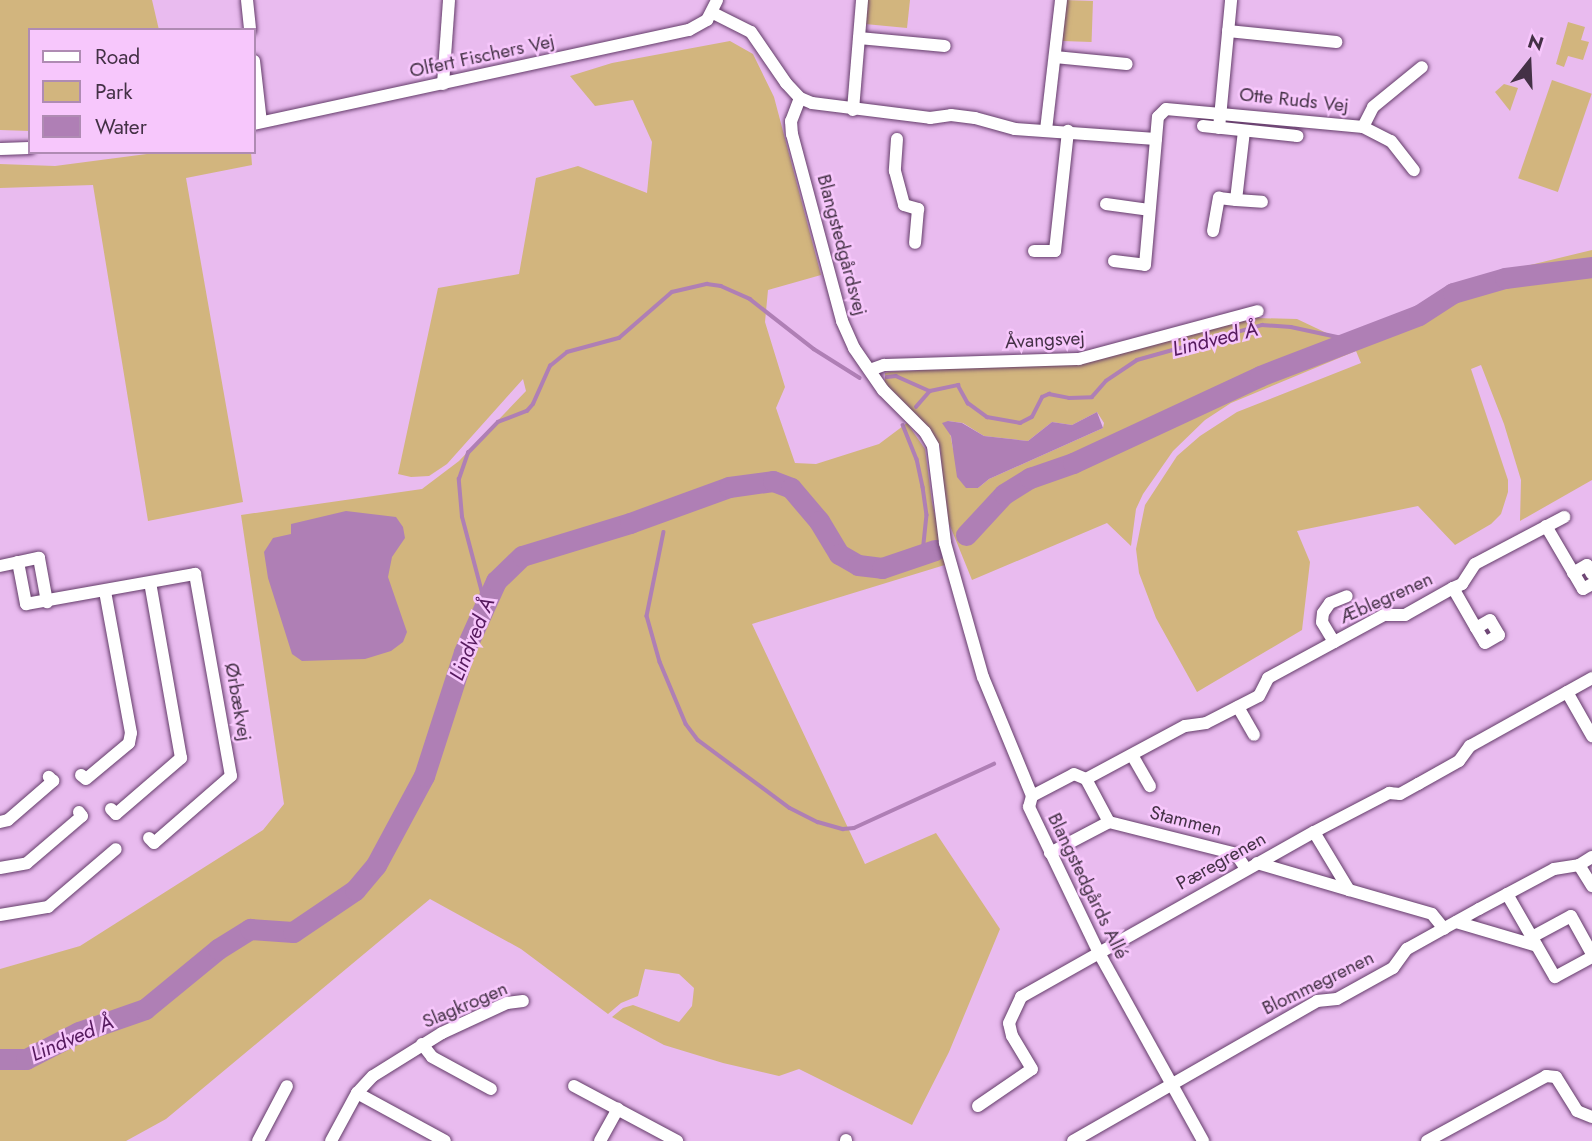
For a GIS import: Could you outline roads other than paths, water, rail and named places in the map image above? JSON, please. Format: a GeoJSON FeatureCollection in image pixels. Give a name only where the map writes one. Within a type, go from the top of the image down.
{"type":"FeatureCollection","features":[{"type":"Feature","properties":{"kind":"street"},"geometry":{"type":"LineString","coordinates":[[247,0],[250,28]]}},
{"type":"Feature","properties":{"kind":"street"},"geometry":{"type":"LineString","coordinates":[[443,84],[449,0]]}},
{"type":"Feature","properties":{"kind":"street"},"geometry":{"type":"LineString","coordinates":[[853,110],[862,0]]}},
{"type":"Feature","properties":{"kind":"street"},"geometry":{"type":"LineString","coordinates":[[1046,130],[1060,0]]}},
{"type":"Feature","properties":{"kind":"street","name":"Otte Ruds Vej"},"geometry":{"type":"LineString","coordinates":[[1219,128],[1231,0]]}},
{"type":"Feature","properties":{"kind":"street"},"geometry":{"type":"LineString","coordinates":[[715,6],[751,32],[779,74],[800,98],[825,107],[930,118],[951,115],[975,118],[1015,130],[1068,131],[1156,139]]}},
{"type":"Feature","properties":{"kind":"street","name":"Olfert Fischers Vej"},"geometry":{"type":"LineString","coordinates":[[258,123],[689,30],[702,25],[715,6]]}},
{"type":"Feature","properties":{"kind":"street"},"geometry":{"type":"LineString","coordinates":[[1228,31],[1336,42]]}},
{"type":"Feature","properties":{"kind":"street"},"geometry":{"type":"LineString","coordinates":[[859,38],[945,46]]}},
{"type":"Feature","properties":{"kind":"street"},"geometry":{"type":"LineString","coordinates":[[1055,57],[1127,64]]}},
{"type":"Feature","properties":{"kind":"street","name":"Otte Ruds Vej"},"geometry":{"type":"LineString","coordinates":[[1363,127],[1373,107],[1422,67]]}},
{"type":"Feature","properties":{"kind":"street"},"geometry":{"type":"LineString","coordinates":[[256,92],[258,123]]}},
{"type":"Feature","properties":{"kind":"street","name":"Blangstedgårdsvej"},"geometry":{"type":"LineString","coordinates":[[800,98],[791,121],[792,134],[842,321],[849,339],[870,370],[901,410],[920,426],[933,446],[941,514]]}},
{"type":"Feature","properties":{"kind":"street","name":"Otte Ruds Vej"},"geometry":{"type":"LineString","coordinates":[[1114,261],[1145,265],[1158,117],[1166,108],[1363,127],[1391,141],[1414,170]]}},
{"type":"Feature","properties":{"kind":"street","name":"Otte Ruds Vej"},"geometry":{"type":"LineString","coordinates":[[1203,126],[1297,136]]}},
{"type":"Feature","properties":{"kind":"street"},"geometry":{"type":"LineString","coordinates":[[1034,251],[1055,251],[1068,131]]}},
{"type":"Feature","properties":{"kind":"street","name":"Otte Ruds Vej"},"geometry":{"type":"LineString","coordinates":[[1236,200],[1244,131]]}},
{"type":"Feature","properties":{"kind":"street"},"geometry":{"type":"LineString","coordinates":[[897,139],[895,171],[904,205],[918,209],[915,243]]}},
{"type":"Feature","properties":{"kind":"street"},"geometry":{"type":"LineString","coordinates":[[0,149],[28,148]]}},
{"type":"Feature","properties":{"kind":"street"},"geometry":{"type":"LineString","coordinates":[[1213,230],[1219,198],[1262,202]]}},
{"type":"Feature","properties":{"kind":"street"},"geometry":{"type":"LineString","coordinates":[[1106,204],[1149,210]]}},
{"type":"Feature","properties":{"kind":"street","name":"Åvangsvej"},"geometry":{"type":"LineString","coordinates":[[870,370],[884,365],[1079,359],[1258,311]]}},
{"type":"Feature","properties":{"kind":"street","name":"Blangstedgårds Allé"},"geometry":{"type":"LineString","coordinates":[[941,514],[945,543],[983,677],[1032,796],[1029,807],[1098,953],[1203,1141]]}},
{"type":"Feature","properties":{"kind":"street","name":"Æblegrenen"},"geometry":{"type":"LineString","coordinates":[[1086,779],[1185,726],[1206,723],[1259,696],[1268,678],[1384,615],[1405,615],[1462,584],[1475,564],[1563,517]]}},
{"type":"Feature","properties":{"kind":"street"},"geometry":{"type":"LineString","coordinates":[[1546,526],[1583,589],[1592,584]]}},
{"type":"Feature","properties":{"kind":"street"},"geometry":{"type":"LineString","coordinates":[[0,566],[18,562],[39,558],[47,602],[26,604],[18,562]]}},
{"type":"Feature","properties":{"kind":"street"},"geometry":{"type":"LineString","coordinates":[[1573,573],[1587,565],[1592,574]]}},
{"type":"Feature","properties":{"kind":"street","name":"Ørbækvej"},"geometry":{"type":"LineString","coordinates":[[47,602],[195,574],[231,776],[154,843],[149,838]]}},
{"type":"Feature","properties":{"kind":"street"},"geometry":{"type":"LineString","coordinates":[[111,809],[116,814],[181,758],[150,583]]}},
{"type":"Feature","properties":{"kind":"street","name":"Æblegrenen"},"geometry":{"type":"LineString","coordinates":[[1453,588],[1476,628]]}},
{"type":"Feature","properties":{"kind":"street"},"geometry":{"type":"LineString","coordinates":[[81,775],[86,779],[129,743],[131,733],[105,591]]}},
{"type":"Feature","properties":{"kind":"street","name":"Æblegrenen"},"geometry":{"type":"LineString","coordinates":[[1334,642],[1322,622],[1322,613],[1329,603],[1348,596]]}},
{"type":"Feature","properties":{"kind":"street","name":"Pæregrenen"},"geometry":{"type":"LineString","coordinates":[[978,1106],[1032,1069],[1012,1036],[1009,1023],[1021,997],[1314,832],[1389,793],[1400,794],[1418,785],[1459,761],[1470,746],[1592,678]]}},
{"type":"Feature","properties":{"kind":"street"},"geometry":{"type":"LineString","coordinates":[[1567,692],[1592,736]]}},
{"type":"Feature","properties":{"kind":"street"},"geometry":{"type":"LineString","coordinates":[[1238,707],[1254,735]]}},
{"type":"Feature","properties":{"kind":"street"},"geometry":{"type":"LineString","coordinates":[[1132,755],[1150,786]]}},
{"type":"Feature","properties":{"kind":"street"},"geometry":{"type":"LineString","coordinates":[[1032,796],[1074,774],[1086,779],[1109,821],[1050,853]]}},
{"type":"Feature","properties":{"kind":"street"},"geometry":{"type":"LineString","coordinates":[[0,822],[8,820],[53,781],[49,777]]}},
{"type":"Feature","properties":{"kind":"street"},"geometry":{"type":"LineString","coordinates":[[0,868],[27,863],[82,816],[79,812]]}},
{"type":"Feature","properties":{"kind":"street","name":"Stammen"},"geometry":{"type":"LineString","coordinates":[[1109,821],[1236,854],[1251,866],[1432,914],[1450,925],[1535,942]]}},
{"type":"Feature","properties":{"kind":"street"},"geometry":{"type":"LineString","coordinates":[[1314,832],[1349,890]]}},
{"type":"Feature","properties":{"kind":"street"},"geometry":{"type":"LineString","coordinates":[[0,915],[48,906],[117,849]]}},
{"type":"Feature","properties":{"kind":"street","name":"Blommegrenen"},"geometry":{"type":"LineString","coordinates":[[1073,1141],[1317,1001],[1337,999],[1393,968],[1407,949],[1450,925],[1554,869],[1579,865],[1592,857]]}},
{"type":"Feature","properties":{"kind":"street"},"geometry":{"type":"LineString","coordinates":[[1579,865],[1592,886]]}},
{"type":"Feature","properties":{"kind":"street"},"geometry":{"type":"LineString","coordinates":[[1507,894],[1555,978],[1592,956],[1571,916],[1535,942]]}},
{"type":"Feature","properties":{"kind":"street","name":"Slagkrogen"},"geometry":{"type":"LineString","coordinates":[[331,1141],[357,1093],[373,1076],[422,1044],[507,1003],[523,1001]]}},
{"type":"Feature","properties":{"kind":"street","name":"Slagkrogen"},"geometry":{"type":"LineString","coordinates":[[422,1044],[432,1057],[491,1089]]}},
{"type":"Feature","properties":{"kind":"street"},"geometry":{"type":"LineString","coordinates":[[1427,1141],[1546,1076],[1556,1077],[1577,1111],[1592,1116]]}},
{"type":"Feature","properties":{"kind":"street"},"geometry":{"type":"LineString","coordinates":[[258,1141],[271,1103],[287,1086]]}},
{"type":"Feature","properties":{"kind":"street"},"geometry":{"type":"LineString","coordinates":[[574,1086],[677,1141]]}},
{"type":"Feature","properties":{"kind":"street"},"geometry":{"type":"LineString","coordinates":[[357,1093],[445,1141]]}},
{"type":"Feature","properties":{"kind":"street"},"geometry":{"type":"LineString","coordinates":[[600,1141],[618,1109]]}},
{"type":"Feature","properties":{"kind":"water"},"geometry":{"type":"Polygon","coordinates":[[[1097,412],[1103,428],[989,479],[978,488],[966,488],[957,477],[951,436],[942,423],[962,423],[984,436],[1028,441],[1052,422],[1072,425],[1097,412]]]}},
{"type":"Feature","properties":{"kind":"water"},"geometry":{"type":"Polygon","coordinates":[[[346,511],[396,517],[403,527],[405,538],[392,557],[388,577],[407,632],[403,642],[391,651],[365,659],[302,661],[292,654],[268,578],[264,552],[273,538],[291,534],[291,524],[346,511]]]}},
{"type":"Feature","properties":{"kind":"waterway"},"geometry":{"type":"LineString","coordinates":[[966,535],[1004,494],[1030,478],[1073,463],[1260,376],[1419,315],[1453,293],[1505,278],[1592,267]]}},
{"type":"Feature","properties":{"kind":"waterway"},"geometry":{"type":"LineString","coordinates":[[485,604],[462,517],[459,479],[468,453],[498,422],[527,411],[533,404],[550,366],[567,352],[619,338],[672,292],[707,284],[721,286],[750,299],[814,349],[860,378]]}},
{"type":"Feature","properties":{"kind":"waterway","name":"Lindved Å"},"geometry":{"type":"LineString","coordinates":[[916,407],[930,391],[958,385],[968,403],[987,417],[1020,423],[1032,417],[1042,397],[1049,394],[1069,398],[1092,397],[1106,381],[1137,360],[1262,325],[1291,327],[1356,341]]}},
{"type":"Feature","properties":{"kind":"waterway"},"geometry":{"type":"LineString","coordinates":[[887,377],[896,376],[930,391]]}},
{"type":"Feature","properties":{"kind":"waterway","name":"Lindved Å"},"geometry":{"type":"LineString","coordinates":[[903,425],[917,459],[923,487],[927,515],[923,554]]}},
{"type":"Feature","properties":{"kind":"waterway","name":"Lindved Å"},"geometry":{"type":"LineString","coordinates":[[0,1059],[26,1059],[79,1032],[145,1009],[218,949],[250,929],[293,932],[355,890],[376,865],[424,776],[464,652],[496,581],[522,556],[630,523],[729,487],[773,481],[791,488],[819,521],[839,554],[858,565],[882,568],[935,550]]}},
{"type":"Feature","properties":{"kind":"waterway"},"geometry":{"type":"LineString","coordinates":[[664,532],[647,616],[660,662],[686,724],[698,740],[790,808],[818,822],[843,829],[854,828],[994,764]]}}]}
